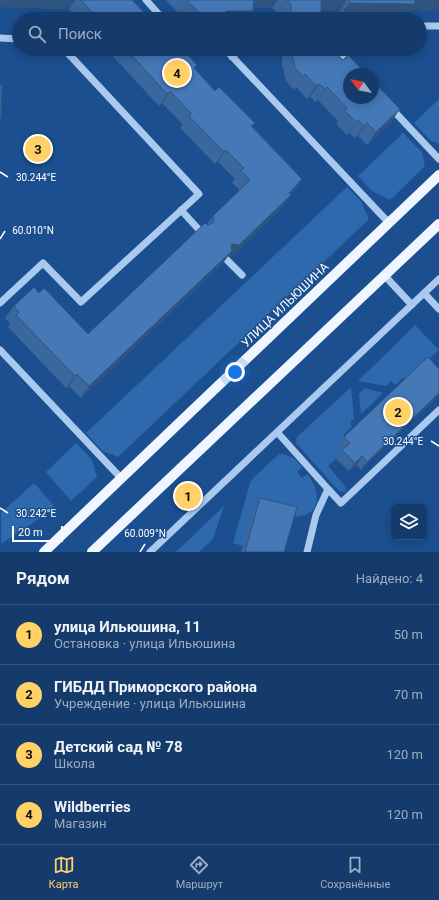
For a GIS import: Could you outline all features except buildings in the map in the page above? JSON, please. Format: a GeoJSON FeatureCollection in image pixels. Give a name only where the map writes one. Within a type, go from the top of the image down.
{"type":"FeatureCollection","features":[{"type":"Feature","properties":{"kind":"main road","name":"УЛИЦА ИЛЬЮШИНА"},"geometry":{"type":"LineString","coordinates":[[44,552],[439,175]]}},
{"type":"Feature","properties":{"kind":"main road"},"geometry":{"type":"LineString","coordinates":[[92,552],[439,224]]}},
{"type":"Feature","properties":{"kind":"street"},"geometry":{"type":"LineString","coordinates":[[146,0],[157,12]]}},
{"type":"Feature","properties":{"kind":"street"},"geometry":{"type":"LineString","coordinates":[[427,26],[439,26]]}},
{"type":"Feature","properties":{"kind":"street"},"geometry":{"type":"LineString","coordinates":[[0,38],[12,39]]}},
{"type":"Feature","properties":{"kind":"street"},"geometry":{"type":"LineString","coordinates":[[0,303],[43,263],[81,302],[199,194],[71,56]]}},
{"type":"Feature","properties":{"kind":"street"},"geometry":{"type":"LineString","coordinates":[[341,56],[352,68]]}},
{"type":"Feature","properties":{"kind":"street"},"geometry":{"type":"LineString","coordinates":[[232,57],[389,223]]}},
{"type":"Feature","properties":{"kind":"street"},"geometry":{"type":"LineString","coordinates":[[386,104],[439,159]]}},
{"type":"Feature","properties":{"kind":"street"},"geometry":{"type":"LineString","coordinates":[[181,210],[200,232]]}},
{"type":"Feature","properties":{"kind":"street"},"geometry":{"type":"LineString","coordinates":[[227,260],[242,275]]}},
{"type":"Feature","properties":{"kind":"street"},"geometry":{"type":"LineString","coordinates":[[384,276],[412,305]]}},
{"type":"Feature","properties":{"kind":"street"},"geometry":{"type":"LineString","coordinates":[[150,552],[439,279]]}},
{"type":"Feature","properties":{"kind":"street"},"geometry":{"type":"LineString","coordinates":[[424,293],[439,309]]}},
{"type":"Feature","properties":{"kind":"street"},"geometry":{"type":"LineString","coordinates":[[0,350],[121,478]]}},
{"type":"Feature","properties":{"kind":"street"},"geometry":{"type":"LineString","coordinates":[[276,432],[341,503],[439,410]]}},
{"type":"Feature","properties":{"kind":"street"},"geometry":{"type":"LineString","coordinates":[[307,552],[316,515],[328,489]]}},
{"type":"Feature","properties":{"kind":"shaded area"},"geometry":{"type":"Polygon","coordinates":[[[439,99],[439,144],[430,140],[414,123],[439,99]]]}},
{"type":"Feature","properties":{"kind":"shaded area"},"geometry":{"type":"Polygon","coordinates":[[[403,133],[422,152],[425,166],[390,200],[372,191],[358,176],[403,133]]]}},
{"type":"Feature","properties":{"kind":"shaded area"},"geometry":{"type":"Polygon","coordinates":[[[347,187],[361,201],[369,219],[118,457],[103,451],[86,433],[347,187]]]}},
{"type":"Feature","properties":{"kind":"shaded area"},"geometry":{"type":"Polygon","coordinates":[[[415,325],[439,350],[406,381],[403,378],[395,385],[391,381],[386,386],[358,381],[415,325]]]}},
{"type":"Feature","properties":{"kind":"shaded area"},"geometry":{"type":"Polygon","coordinates":[[[351,387],[354,419],[350,422],[352,427],[343,435],[346,438],[344,451],[328,466],[345,486],[346,492],[339,491],[296,443],[297,437],[351,387]]]}},
{"type":"Feature","properties":{"kind":"shaded area"},"geometry":{"type":"Polygon","coordinates":[[[365,388],[383,393],[361,414],[359,394],[365,388]]]}},
{"type":"Feature","properties":{"kind":"shaded area"},"geometry":{"type":"Polygon","coordinates":[[[76,443],[92,460],[97,477],[71,501],[46,472],[76,443]]]}},
{"type":"Feature","properties":{"kind":"shaded area"},"geometry":{"type":"Polygon","coordinates":[[[279,454],[295,459],[302,467],[297,472],[302,478],[307,474],[312,481],[317,496],[313,509],[308,514],[291,516],[243,546],[233,543],[250,483],[253,478],[279,454]]]}},
{"type":"Feature","properties":{"kind":"shaded area"},"geometry":{"type":"Polygon","coordinates":[[[34,483],[54,506],[45,515],[1,544],[1,513],[34,483]]]}},
{"type":"Feature","properties":{"kind":"shaded area"},"geometry":{"type":"Polygon","coordinates":[[[224,506],[213,539],[199,552],[176,552],[224,506]]]}},
{"type":"Feature","properties":{"kind":"place","name":"Wildberries"},"geometry":{"type":"Point","coordinates":[177,73]}},
{"type":"Feature","properties":{"kind":"place","name":"Детский сад № 78"},"geometry":{"type":"Point","coordinates":[38,149]}},
{"type":"Feature","properties":{"kind":"place","name":"ГИБДД Приморского района"},"geometry":{"type":"Point","coordinates":[398,412]}},
{"type":"Feature","properties":{"kind":"place","name":"улица Ильюшина, 11"},"geometry":{"type":"Point","coordinates":[188,496]}}]}
